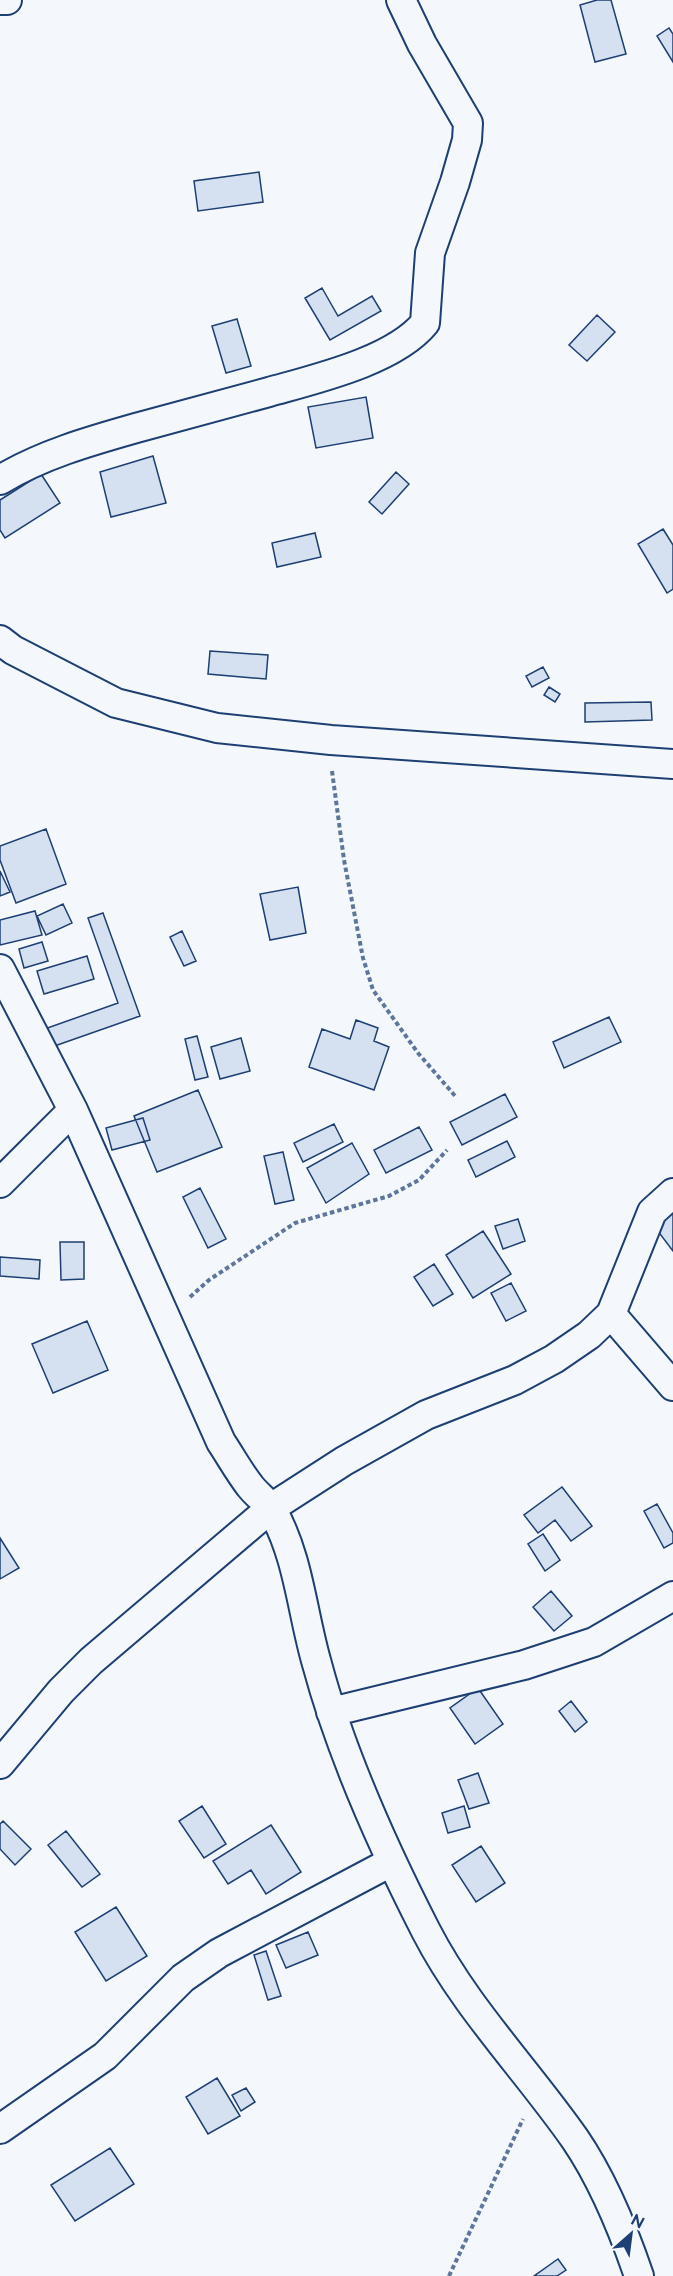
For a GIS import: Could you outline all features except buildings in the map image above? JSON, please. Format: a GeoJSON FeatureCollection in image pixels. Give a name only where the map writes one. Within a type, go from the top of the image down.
{"type":"FeatureCollection","features":[{"type":"Feature","properties":{"kind":"street"},"geometry":{"type":"LineString","coordinates":[[0,0],[8,0]]}},
{"type":"Feature","properties":{"kind":"street"},"geometry":{"type":"LineString","coordinates":[[0,480],[18,469],[93,441],[335,374],[399,345],[418,332],[425,322],[430,253],[458,171],[467,140],[468,123],[422,44],[401,0]]}},
{"type":"Feature","properties":{"kind":"street"},"geometry":{"type":"LineString","coordinates":[[0,640],[13,650],[116,704],[217,728],[331,740],[673,764]]}},
{"type":"Feature","properties":{"kind":"street"},"geometry":{"type":"LineString","coordinates":[[0,969],[73,1110],[221,1442],[251,1487],[271,1508],[297,1574],[316,1663],[331,1712],[391,1862],[440,1954],[483,2021],[537,2088],[576,2142],[609,2202],[639,2276]]}},
{"type":"Feature","properties":{"kind":"street"},"geometry":{"type":"LineString","coordinates":[[0,1183],[73,1110]]}},
{"type":"Feature","properties":{"kind":"street"},"geometry":{"type":"LineString","coordinates":[[0,1764],[61,1691],[91,1661],[271,1508],[344,1461],[426,1415],[515,1380],[554,1359],[589,1335],[611,1314],[652,1212],[673,1193]]}},
{"type":"Feature","properties":{"kind":"street"},"geometry":{"type":"LineString","coordinates":[[611,1314],[673,1386]]}},
{"type":"Feature","properties":{"kind":"street"},"geometry":{"type":"LineString","coordinates":[[331,1712],[524,1665],[594,1642],[673,1596]]}},
{"type":"Feature","properties":{"kind":"street"},"geometry":{"type":"LineString","coordinates":[[0,2129],[105,2056],[183,1978],[210,1959],[283,1917],[391,1862]]}},
{"type":"Feature","properties":{"kind":"path"},"geometry":{"type":"LineString","coordinates":[[331,740],[333,791],[342,849],[363,958],[373,990],[418,1053],[456,1097]]}},
{"type":"Feature","properties":{"kind":"path"},"geometry":{"type":"LineString","coordinates":[[167,1318],[210,1280],[295,1223],[389,1196],[419,1180],[447,1150]]}},
{"type":"Feature","properties":{"kind":"path"},"geometry":{"type":"LineString","coordinates":[[449,2276],[537,2088]]}}]}
